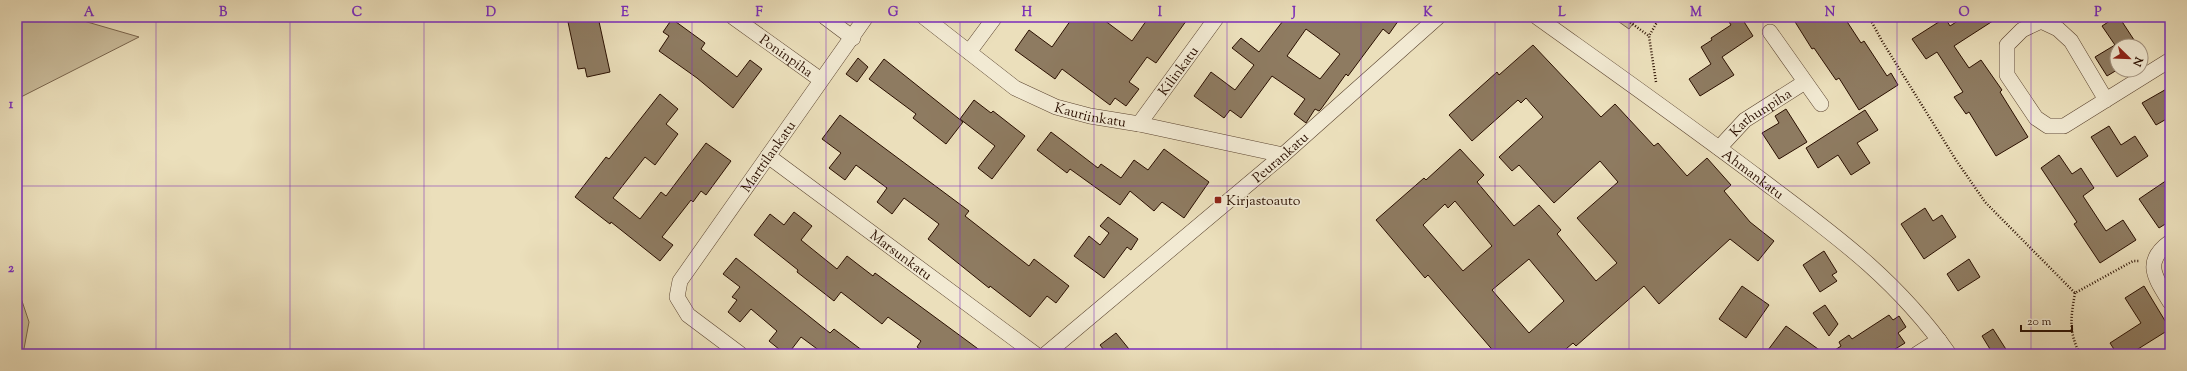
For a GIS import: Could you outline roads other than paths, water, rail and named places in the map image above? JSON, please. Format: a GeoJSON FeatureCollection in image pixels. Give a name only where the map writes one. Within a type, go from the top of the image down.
{"type":"FeatureCollection","features":[{"type":"Feature","properties":{"kind":"street","name":"Poninpiha"},"geometry":{"type":"LineString","coordinates":[[733,17],[821,80]]}},
{"type":"Feature","properties":{"kind":"street"},"geometry":{"type":"LineString","coordinates":[[826,17],[853,38]]}},
{"type":"Feature","properties":{"kind":"street","name":"Marttilankatu"},"geometry":{"type":"LineString","coordinates":[[740,354],[688,315],[677,297],[680,281],[821,80],[853,38],[866,17]]}},
{"type":"Feature","properties":{"kind":"street","name":"Kauriinkatu"},"geometry":{"type":"LineString","coordinates":[[924,17],[1015,88],[1038,100],[1056,107],[1090,116],[1139,124],[1283,155]]}},
{"type":"Feature","properties":{"kind":"street"},"geometry":{"type":"LineString","coordinates":[[969,52],[994,17]]}},
{"type":"Feature","properties":{"kind":"street","name":"Kilinkatu"},"geometry":{"type":"LineString","coordinates":[[1139,124],[1217,17]]}},
{"type":"Feature","properties":{"kind":"street","name":"Peurankatu"},"geometry":{"type":"LineString","coordinates":[[1046,354],[1283,155],[1438,17]]}},
{"type":"Feature","properties":{"kind":"street","name":"Ahmankatu"},"geometry":{"type":"LineString","coordinates":[[1537,17],[1719,148],[1831,232],[1895,287],[1949,354]]}},
{"type":"Feature","properties":{"kind":"street"},"geometry":{"type":"LineString","coordinates":[[2106,100],[2071,41],[2058,29],[2041,21],[2022,30],[2007,45],[2007,75],[2036,118],[2048,126],[2064,126],[2106,100],[2170,60]]}},
{"type":"Feature","properties":{"kind":"street","name":"Karhunpiha"},"geometry":{"type":"LineString","coordinates":[[1770,32],[1821,104]]}},
{"type":"Feature","properties":{"kind":"street","name":"Karhunpiha"},"geometry":{"type":"LineString","coordinates":[[1719,148],[1745,120],[1805,82]]}},
{"type":"Feature","properties":{"kind":"street","name":"Marsunkatu"},"geometry":{"type":"LineString","coordinates":[[768,156],[1035,354]]}},
{"type":"Feature","properties":{"kind":"street"},"geometry":{"type":"LineString","coordinates":[[2170,242],[2155,259],[2153,267],[2154,276],[2170,302]]}},
{"type":"Feature","properties":{"kind":"street"},"geometry":{"type":"LineString","coordinates":[[1917,354],[1939,340]]}},
{"type":"Feature","properties":{"kind":"place","name":"Kirjastoauto"},"geometry":{"type":"Point","coordinates":[1218,200]}}]}
